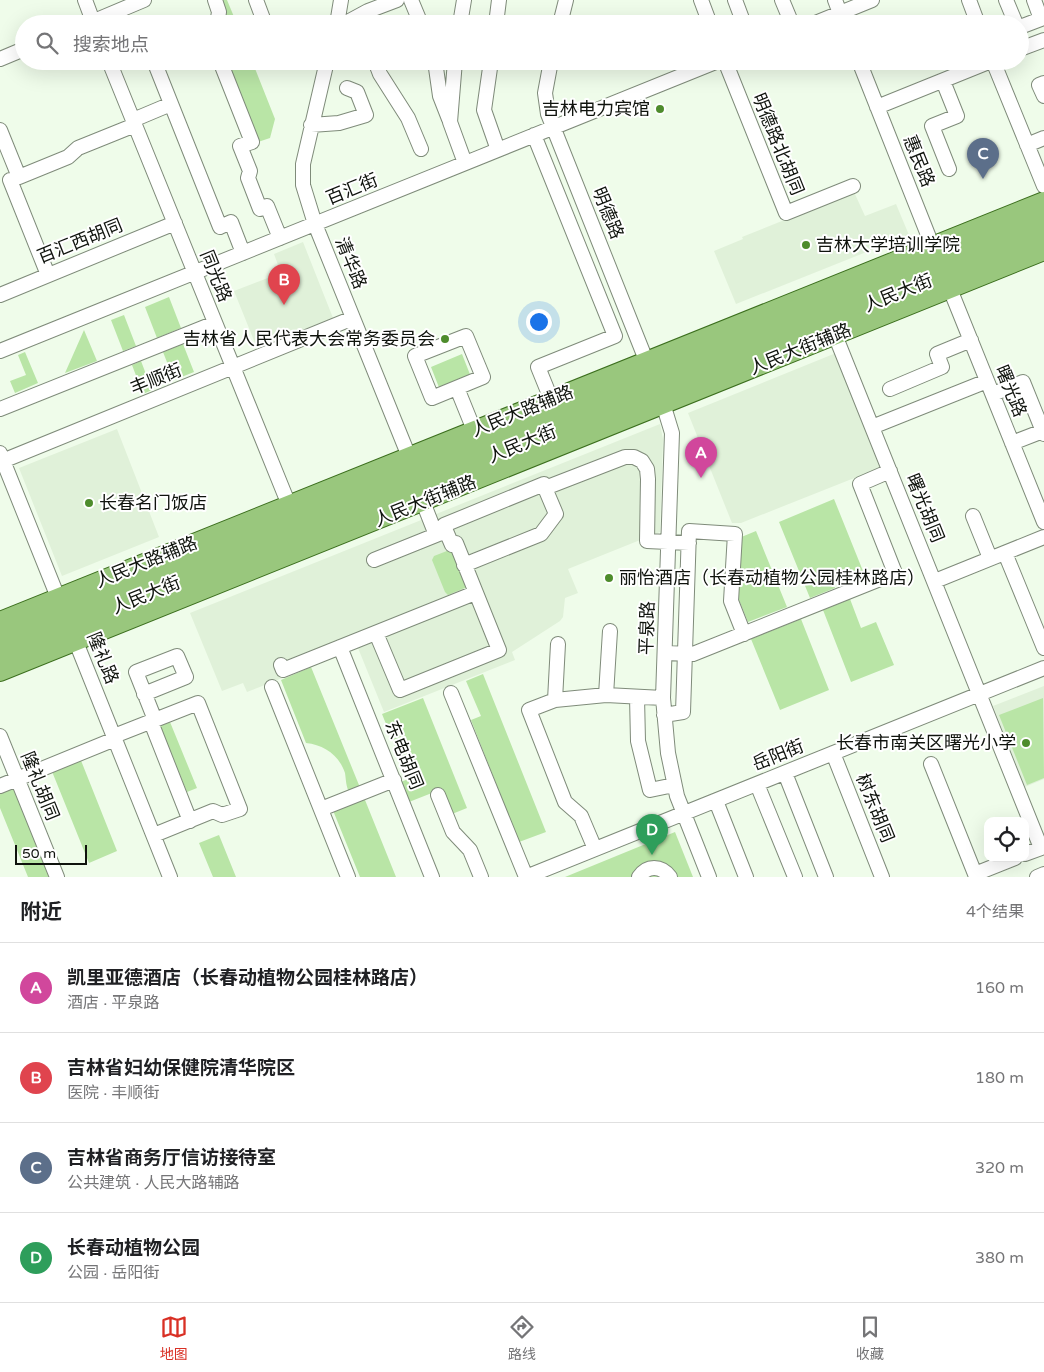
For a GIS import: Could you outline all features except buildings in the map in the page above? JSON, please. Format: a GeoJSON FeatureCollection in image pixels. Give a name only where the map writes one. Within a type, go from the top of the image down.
{"type":"FeatureCollection","features":[{"type":"Feature","properties":{"kind":"main road"},"geometry":{"type":"LineString","coordinates":[[942,268],[1044,201]]}},
{"type":"Feature","properties":{"kind":"main road","name":"人民大街"},"geometry":{"type":"LineString","coordinates":[[942,268],[1044,219]]}},
{"type":"Feature","properties":{"kind":"main road","name":"人民大街"},"geometry":{"type":"LineString","coordinates":[[0,638],[67,619],[942,268],[1044,234]]}},
{"type":"Feature","properties":{"kind":"main road","name":"人民大街辅路"},"geometry":{"type":"LineString","coordinates":[[0,672],[67,619],[422,502],[655,383],[835,335],[942,268],[1044,251]]}},
{"type":"Feature","properties":{"kind":"main road","name":"人民大街"},"geometry":{"type":"LineString","coordinates":[[0,654],[67,619],[412,464],[655,383]]}},
{"type":"Feature","properties":{"kind":"main road","name":"人民大路辅路"},"geometry":{"type":"LineString","coordinates":[[0,621],[67,619],[288,505],[412,464],[474,430],[551,399],[655,383]]}},
{"type":"Feature","properties":{"kind":"street"},"geometry":{"type":"LineString","coordinates":[[85,0],[89,15]]}},
{"type":"Feature","properties":{"kind":"street"},"geometry":{"type":"LineString","coordinates":[[109,15],[144,0]]}},
{"type":"Feature","properties":{"kind":"street"},"geometry":{"type":"LineString","coordinates":[[215,0],[220,12],[219,15]]}},
{"type":"Feature","properties":{"kind":"street"},"geometry":{"type":"LineString","coordinates":[[256,0],[262,15]]}},
{"type":"Feature","properties":{"kind":"street"},"geometry":{"type":"LineString","coordinates":[[338,15],[341,0]]}},
{"type":"Feature","properties":{"kind":"street"},"geometry":{"type":"LineString","coordinates":[[361,0],[362,14],[397,0]]}},
{"type":"Feature","properties":{"kind":"street"},"geometry":{"type":"LineString","coordinates":[[411,0],[417,15]]}},
{"type":"Feature","properties":{"kind":"street"},"geometry":{"type":"LineString","coordinates":[[462,15],[464,0]]}},
{"type":"Feature","properties":{"kind":"street"},"geometry":{"type":"LineString","coordinates":[[497,15],[499,0]]}},
{"type":"Feature","properties":{"kind":"street"},"geometry":{"type":"LineString","coordinates":[[562,15],[566,0]]}},
{"type":"Feature","properties":{"kind":"street"},"geometry":{"type":"LineString","coordinates":[[701,0],[707,15]]}},
{"type":"Feature","properties":{"kind":"street"},"geometry":{"type":"LineString","coordinates":[[735,0],[741,15]]}},
{"type":"Feature","properties":{"kind":"street"},"geometry":{"type":"LineString","coordinates":[[782,0],[788,15]]}},
{"type":"Feature","properties":{"kind":"street"},"geometry":{"type":"LineString","coordinates":[[839,12],[872,0]]}},
{"type":"Feature","properties":{"kind":"street"},"geometry":{"type":"LineString","coordinates":[[969,0],[975,15]]}},
{"type":"Feature","properties":{"kind":"street"},"geometry":{"type":"LineString","coordinates":[[1006,0],[1016,15]]}},
{"type":"Feature","properties":{"kind":"street"},"geometry":{"type":"LineString","coordinates":[[1029,23],[1041,19],[1034,0]]}},
{"type":"Feature","properties":{"kind":"street"},"geometry":{"type":"LineString","coordinates":[[1029,31],[1040,41]]}},
{"type":"Feature","properties":{"kind":"street"},"geometry":{"type":"LineString","coordinates":[[0,59],[15,53]]}},
{"type":"Feature","properties":{"kind":"street","name":"同光路"},"geometry":{"type":"LineString","coordinates":[[113,70],[288,505]]}},
{"type":"Feature","properties":{"kind":"street"},"geometry":{"type":"LineString","coordinates":[[158,70],[220,227],[231,222],[243,253]]}},
{"type":"Feature","properties":{"kind":"street"},"geometry":{"type":"LineString","coordinates":[[224,70],[252,142],[240,146],[250,171],[248,178],[260,208],[267,206],[280,238]]}},
{"type":"Feature","properties":{"kind":"street","name":"清华路"},"geometry":{"type":"LineString","coordinates":[[325,70],[311,125],[302,176],[305,193],[412,464]]}},
{"type":"Feature","properties":{"kind":"street"},"geometry":{"type":"LineString","coordinates":[[378,70],[408,118],[421,149]]}},
{"type":"Feature","properties":{"kind":"street"},"geometry":{"type":"LineString","coordinates":[[436,70],[440,96],[465,163]]}},
{"type":"Feature","properties":{"kind":"street"},"geometry":{"type":"LineString","coordinates":[[450,122],[453,70]]}},
{"type":"Feature","properties":{"kind":"street"},"geometry":{"type":"LineString","coordinates":[[489,70],[484,110],[498,150]]}},
{"type":"Feature","properties":{"kind":"street","name":"明德路"},"geometry":{"type":"LineString","coordinates":[[549,70],[545,93],[548,114],[655,383]]}},
{"type":"Feature","properties":{"kind":"street","name":"百汇街"},"geometry":{"type":"LineString","coordinates":[[0,351],[696,70]]}},
{"type":"Feature","properties":{"kind":"street","name":"明德路北胡同"},"geometry":{"type":"LineString","coordinates":[[729,70],[786,213],[853,186]]}},
{"type":"Feature","properties":{"kind":"street","name":"惠民路"},"geometry":{"type":"LineString","coordinates":[[863,70],[942,268]]}},
{"type":"Feature","properties":{"kind":"street"},"geometry":{"type":"LineString","coordinates":[[877,107],[969,70]]}},
{"type":"Feature","properties":{"kind":"street"},"geometry":{"type":"LineString","coordinates":[[996,70],[1044,186]]}},
{"type":"Feature","properties":{"kind":"street"},"geometry":{"type":"LineString","coordinates":[[943,80],[957,116],[932,126],[949,170]]}},
{"type":"Feature","properties":{"kind":"street"},"geometry":{"type":"LineString","coordinates":[[1044,83],[1039,85],[1044,96]]}},
{"type":"Feature","properties":{"kind":"street"},"geometry":{"type":"LineString","coordinates":[[311,125],[340,123],[366,115],[357,92],[347,88]]}},
{"type":"Feature","properties":{"kind":"street"},"geometry":{"type":"LineString","coordinates":[[10,181],[68,157],[78,148],[171,104]]}},
{"type":"Feature","properties":{"kind":"street"},"geometry":{"type":"LineString","coordinates":[[0,130],[10,181],[48,275]]}},
{"type":"Feature","properties":{"kind":"street"},"geometry":{"type":"LineString","coordinates":[[534,135],[615,336],[538,367],[551,399]]}},
{"type":"Feature","properties":{"kind":"street"},"geometry":{"type":"LineString","coordinates":[[1027,145],[1044,138]]}},
{"type":"Feature","properties":{"kind":"street","name":"百汇西胡同"},"geometry":{"type":"LineString","coordinates":[[0,295],[174,223]]}},
{"type":"Feature","properties":{"kind":"street","name":"曙光路"},"geometry":{"type":"LineString","coordinates":[[942,268],[1012,444],[1038,491],[1044,522]]}},
{"type":"Feature","properties":{"kind":"street","name":"丰顺街"},"geometry":{"type":"LineString","coordinates":[[1,458],[233,368],[353,318]]}},
{"type":"Feature","properties":{"kind":"street"},"geometry":{"type":"LineString","coordinates":[[0,410],[215,323]]}},
{"type":"Feature","properties":{"kind":"street","name":"曙光胡同"},"geometry":{"type":"LineString","coordinates":[[835,335],[1043,847]]}},
{"type":"Feature","properties":{"kind":"street"},"geometry":{"type":"LineString","coordinates":[[466,336],[483,378],[457,388],[432,398],[415,356],[466,336]]}},
{"type":"Feature","properties":{"kind":"street"},"geometry":{"type":"LineString","coordinates":[[890,389],[942,367],[937,354],[971,340]]}},
{"type":"Feature","properties":{"kind":"street"},"geometry":{"type":"LineString","coordinates":[[872,427],[990,387],[1023,382],[1043,433],[1012,444]]}},
{"type":"Feature","properties":{"kind":"street","name":"平泉路"},"geometry":{"type":"LineString","coordinates":[[655,383],[672,433],[664,715],[674,785],[683,814],[709,877]]}},
{"type":"Feature","properties":{"kind":"street"},"geometry":{"type":"LineString","coordinates":[[457,388],[474,430]]}},
{"type":"Feature","properties":{"kind":"street"},"geometry":{"type":"LineString","coordinates":[[545,488],[615,459],[630,456],[638,458],[647,469],[647,541],[689,543]]}},
{"type":"Feature","properties":{"kind":"street","name":"隆礼路"},"geometry":{"type":"LineString","coordinates":[[1,458],[170,877]]}},
{"type":"Feature","properties":{"kind":"street"},"geometry":{"type":"LineString","coordinates":[[665,653],[693,654],[896,573],[860,484],[890,471]]}},
{"type":"Feature","properties":{"kind":"street"},"geometry":{"type":"LineString","coordinates":[[374,560],[441,533],[444,524],[544,484],[556,514],[541,534],[464,565]]}},
{"type":"Feature","properties":{"kind":"street"},"geometry":{"type":"LineString","coordinates":[[376,633],[400,690],[499,650],[456,543],[452,545],[441,533],[422,502]]}},
{"type":"Feature","properties":{"kind":"street"},"geometry":{"type":"LineString","coordinates":[[973,516],[990,558]]}},
{"type":"Feature","properties":{"kind":"street"},"geometry":{"type":"LineString","coordinates":[[664,715],[683,712],[689,532],[735,534],[731,601],[744,634]]}},
{"type":"Feature","properties":{"kind":"street"},"geometry":{"type":"LineString","coordinates":[[935,581],[1044,537]]}},
{"type":"Feature","properties":{"kind":"street"},"geometry":{"type":"LineString","coordinates":[[1005,552],[1044,648]]}},
{"type":"Feature","properties":{"kind":"street"},"geometry":{"type":"LineString","coordinates":[[281,665],[283,670],[476,593]]}},
{"type":"Feature","properties":{"kind":"street"},"geometry":{"type":"LineString","coordinates":[[606,695],[610,631]]}},
{"type":"Feature","properties":{"kind":"street"},"geometry":{"type":"LineString","coordinates":[[555,700],[558,644]]}},
{"type":"Feature","properties":{"kind":"street","name":"东电胡同"},"geometry":{"type":"LineString","coordinates":[[340,647],[432,877]]}},
{"type":"Feature","properties":{"kind":"street","name":"岳阳街"},"geometry":{"type":"LineString","coordinates":[[526,877],[1044,668]]}},
{"type":"Feature","properties":{"kind":"street"},"geometry":{"type":"LineString","coordinates":[[272,687],[348,877]]}},
{"type":"Feature","properties":{"kind":"street"},"geometry":{"type":"LineString","coordinates":[[451,693],[526,877]]}},
{"type":"Feature","properties":{"kind":"street"},"geometry":{"type":"LineString","coordinates":[[144,694],[190,821]]}},
{"type":"Feature","properties":{"kind":"street"},"geometry":{"type":"LineString","coordinates":[[595,849],[581,816],[565,802],[529,710],[555,700],[606,695],[663,698]]}},
{"type":"Feature","properties":{"kind":"street"},"geometry":{"type":"LineString","coordinates":[[637,697],[638,741],[650,790],[674,785]]}},
{"type":"Feature","properties":{"kind":"street"},"geometry":{"type":"LineString","coordinates":[[0,786],[198,703],[240,808],[222,816],[213,811],[154,835]]}},
{"type":"Feature","properties":{"kind":"street","name":"隆礼胡同"},"geometry":{"type":"LineString","coordinates":[[0,736],[57,877]]}},
{"type":"Feature","properties":{"kind":"street","name":"树东胡同"},"geometry":{"type":"LineString","coordinates":[[833,754],[882,877]]}},
{"type":"Feature","properties":{"kind":"street"},"geometry":{"type":"LineString","coordinates":[[931,764],[976,876],[1006,862]]}},
{"type":"Feature","properties":{"kind":"street"},"geometry":{"type":"LineString","coordinates":[[785,773],[826,877]]}},
{"type":"Feature","properties":{"kind":"street"},"geometry":{"type":"LineString","coordinates":[[321,810],[394,780]]}},
{"type":"Feature","properties":{"kind":"street"},"geometry":{"type":"LineString","coordinates":[[758,784],[795,877]]}},
{"type":"Feature","properties":{"kind":"street"},"geometry":{"type":"LineString","coordinates":[[438,795],[453,832],[470,850],[481,877]]}},
{"type":"Feature","properties":{"kind":"street"},"geometry":{"type":"LineString","coordinates":[[716,800],[746,877]]}},
{"type":"Feature","properties":{"kind":"street"},"geometry":{"type":"LineString","coordinates":[[1029,852],[1043,847]]}},
{"type":"Feature","properties":{"kind":"street"},"geometry":{"type":"LineString","coordinates":[[639,877],[647,869],[656,868],[666,872],[670,877]]}},
{"type":"Feature","properties":{"kind":"street"},"geometry":{"type":"LineString","coordinates":[[1038,877],[1044,874]]}},
{"type":"Feature","properties":{"kind":"shaded area","name":"吉林大学培训学院"},"geometry":{"type":"Polygon","coordinates":[[[854,192],[865,216],[896,204],[909,235],[736,304],[714,251],[743,239],[742,237],[854,192]]]}},
{"type":"Feature","properties":{"kind":"shaded area"},"geometry":{"type":"Polygon","coordinates":[[[303,242],[333,318],[257,348],[234,291],[281,273],[274,254],[303,242]]]}},
{"type":"Feature","properties":{"kind":"shaded area"},"geometry":{"type":"Polygon","coordinates":[[[836,353],[882,467],[741,523],[732,523],[688,413],[836,353]]]}},
{"type":"Feature","properties":{"kind":"shaded area"},"geometry":{"type":"Polygon","coordinates":[[[660,424],[663,439],[660,532],[568,569],[578,593],[565,598],[563,617],[560,621],[512,652],[515,660],[384,712],[358,648],[247,692],[243,683],[222,691],[190,613],[660,424]]]}},
{"type":"Feature","properties":{"kind":"shaded area","name":"长春名门饭店"},"geometry":{"type":"Polygon","coordinates":[[[117,429],[159,537],[62,576],[19,468],[117,429]]]}},
{"type":"Feature","properties":{"kind":"shaded area","name":"长春市南关区曙光小学"},"geometry":{"type":"Polygon","coordinates":[[[1044,686],[1044,779],[1025,787],[993,706],[1044,686]]]}},
{"type":"Feature","properties":{"kind":"green space"},"geometry":{"type":"Polygon","coordinates":[[[220,0],[227,0],[233,15],[225,15],[220,0]]]}},
{"type":"Feature","properties":{"kind":"green space"},"geometry":{"type":"Polygon","coordinates":[[[230,70],[256,70],[275,119],[270,138],[258,142],[230,70]]]}},
{"type":"Feature","properties":{"kind":"green space"},"geometry":{"type":"Polygon","coordinates":[[[169,297],[181,328],[157,338],[145,307],[169,297]]]}},
{"type":"Feature","properties":{"kind":"green space"},"geometry":{"type":"Polygon","coordinates":[[[124,315],[136,346],[123,351],[111,320],[124,315]]]}},
{"type":"Feature","properties":{"kind":"green space"},"geometry":{"type":"Polygon","coordinates":[[[84,330],[97,361],[65,373],[84,330]]]}},
{"type":"Feature","properties":{"kind":"green space"},"geometry":{"type":"Polygon","coordinates":[[[183,344],[194,372],[174,380],[163,352],[183,344]]]}},
{"type":"Feature","properties":{"kind":"green space"},"geometry":{"type":"Polygon","coordinates":[[[25,352],[38,383],[15,393],[10,381],[26,375],[18,355],[25,352]]]}},
{"type":"Feature","properties":{"kind":"green space"},"geometry":{"type":"Polygon","coordinates":[[[462,354],[471,377],[440,390],[431,367],[462,354]]]}},
{"type":"Feature","properties":{"kind":"green space"},"geometry":{"type":"Polygon","coordinates":[[[141,361],[152,390],[143,394],[132,365],[141,361]]]}},
{"type":"Feature","properties":{"kind":"green space"},"geometry":{"type":"Polygon","coordinates":[[[834,499],[865,576],[845,583],[842,576],[832,580],[835,588],[810,598],[779,522],[834,499]]]}},
{"type":"Feature","properties":{"kind":"green space"},"geometry":{"type":"Polygon","coordinates":[[[756,531],[787,607],[748,622],[735,590],[739,538],[756,531]]]}},
{"type":"Feature","properties":{"kind":"green space"},"geometry":{"type":"Polygon","coordinates":[[[452,549],[467,587],[448,595],[432,560],[434,556],[452,549]]]}},
{"type":"Feature","properties":{"kind":"green space"},"geometry":{"type":"Polygon","coordinates":[[[850,599],[861,628],[876,622],[894,665],[851,682],[823,610],[850,599]]]}},
{"type":"Feature","properties":{"kind":"green space"},"geometry":{"type":"Polygon","coordinates":[[[801,619],[829,690],[780,710],[751,639],[801,619]]]}},
{"type":"Feature","properties":{"kind":"green space"},"geometry":{"type":"Polygon","coordinates":[[[311,667],[361,790],[349,792],[345,773],[335,756],[319,746],[306,743],[281,680],[311,667]]]}},
{"type":"Feature","properties":{"kind":"green space"},"geometry":{"type":"Polygon","coordinates":[[[483,674],[546,832],[519,842],[471,720],[481,716],[466,681],[483,674]]]}},
{"type":"Feature","properties":{"kind":"green space"},"geometry":{"type":"Polygon","coordinates":[[[423,698],[467,808],[452,814],[442,789],[409,802],[401,782],[408,779],[382,714],[423,698]]]}},
{"type":"Feature","properties":{"kind":"green space","name":"长春市南关区曙光小学"},"geometry":{"type":"Polygon","coordinates":[[[1043,698],[1044,778],[1027,785],[999,715],[1043,698]]]}},
{"type":"Feature","properties":{"kind":"green space"},"geometry":{"type":"Polygon","coordinates":[[[170,722],[197,788],[187,792],[160,726],[170,722]]]}},
{"type":"Feature","properties":{"kind":"green space"},"geometry":{"type":"Polygon","coordinates":[[[80,758],[117,851],[89,863],[51,769],[80,758]]]}},
{"type":"Feature","properties":{"kind":"green space"},"geometry":{"type":"Polygon","coordinates":[[[14,786],[50,877],[28,877],[0,808],[0,792],[14,786]]]}},
{"type":"Feature","properties":{"kind":"green space"},"geometry":{"type":"Polygon","coordinates":[[[363,795],[396,877],[360,877],[332,808],[363,795]]]}},
{"type":"Feature","properties":{"kind":"green space"},"geometry":{"type":"Polygon","coordinates":[[[675,832],[693,877],[565,877],[675,832]]]}},
{"type":"Feature","properties":{"kind":"green space"},"geometry":{"type":"Polygon","coordinates":[[[219,835],[236,877],[213,877],[199,843],[219,835]]]}},
{"type":"Feature","properties":{"kind":"place","name":"吉林电力宾馆"},"geometry":{"type":"Point","coordinates":[660,109]}},
{"type":"Feature","properties":{"kind":"place","name":"吉林省商务厅信访接待室"},"geometry":{"type":"Point","coordinates":[983,179]}},
{"type":"Feature","properties":{"kind":"place","name":"吉林大学培训学院"},"geometry":{"type":"Point","coordinates":[806,245]}},
{"type":"Feature","properties":{"kind":"place","name":"吉林省妇幼保健院清华院区"},"geometry":{"type":"Point","coordinates":[284,305]}},
{"type":"Feature","properties":{"kind":"place","name":"吉林省人民代表大会常务委员会"},"geometry":{"type":"Point","coordinates":[445,339]}},
{"type":"Feature","properties":{"kind":"place","name":"凯里亚德酒店（长春动植物公园桂林路店）"},"geometry":{"type":"Point","coordinates":[701,478]}},
{"type":"Feature","properties":{"kind":"place","name":"长春名门饭店"},"geometry":{"type":"Point","coordinates":[89,503]}},
{"type":"Feature","properties":{"kind":"place","name":"丽怡酒店（长春动植物公园桂林路店）"},"geometry":{"type":"Point","coordinates":[609,578]}},
{"type":"Feature","properties":{"kind":"place","name":"长春市南关区曙光小学"},"geometry":{"type":"Point","coordinates":[1026,743]}},
{"type":"Feature","properties":{"kind":"place","name":"长春动植物公园"},"geometry":{"type":"Point","coordinates":[652,855]}}]}
